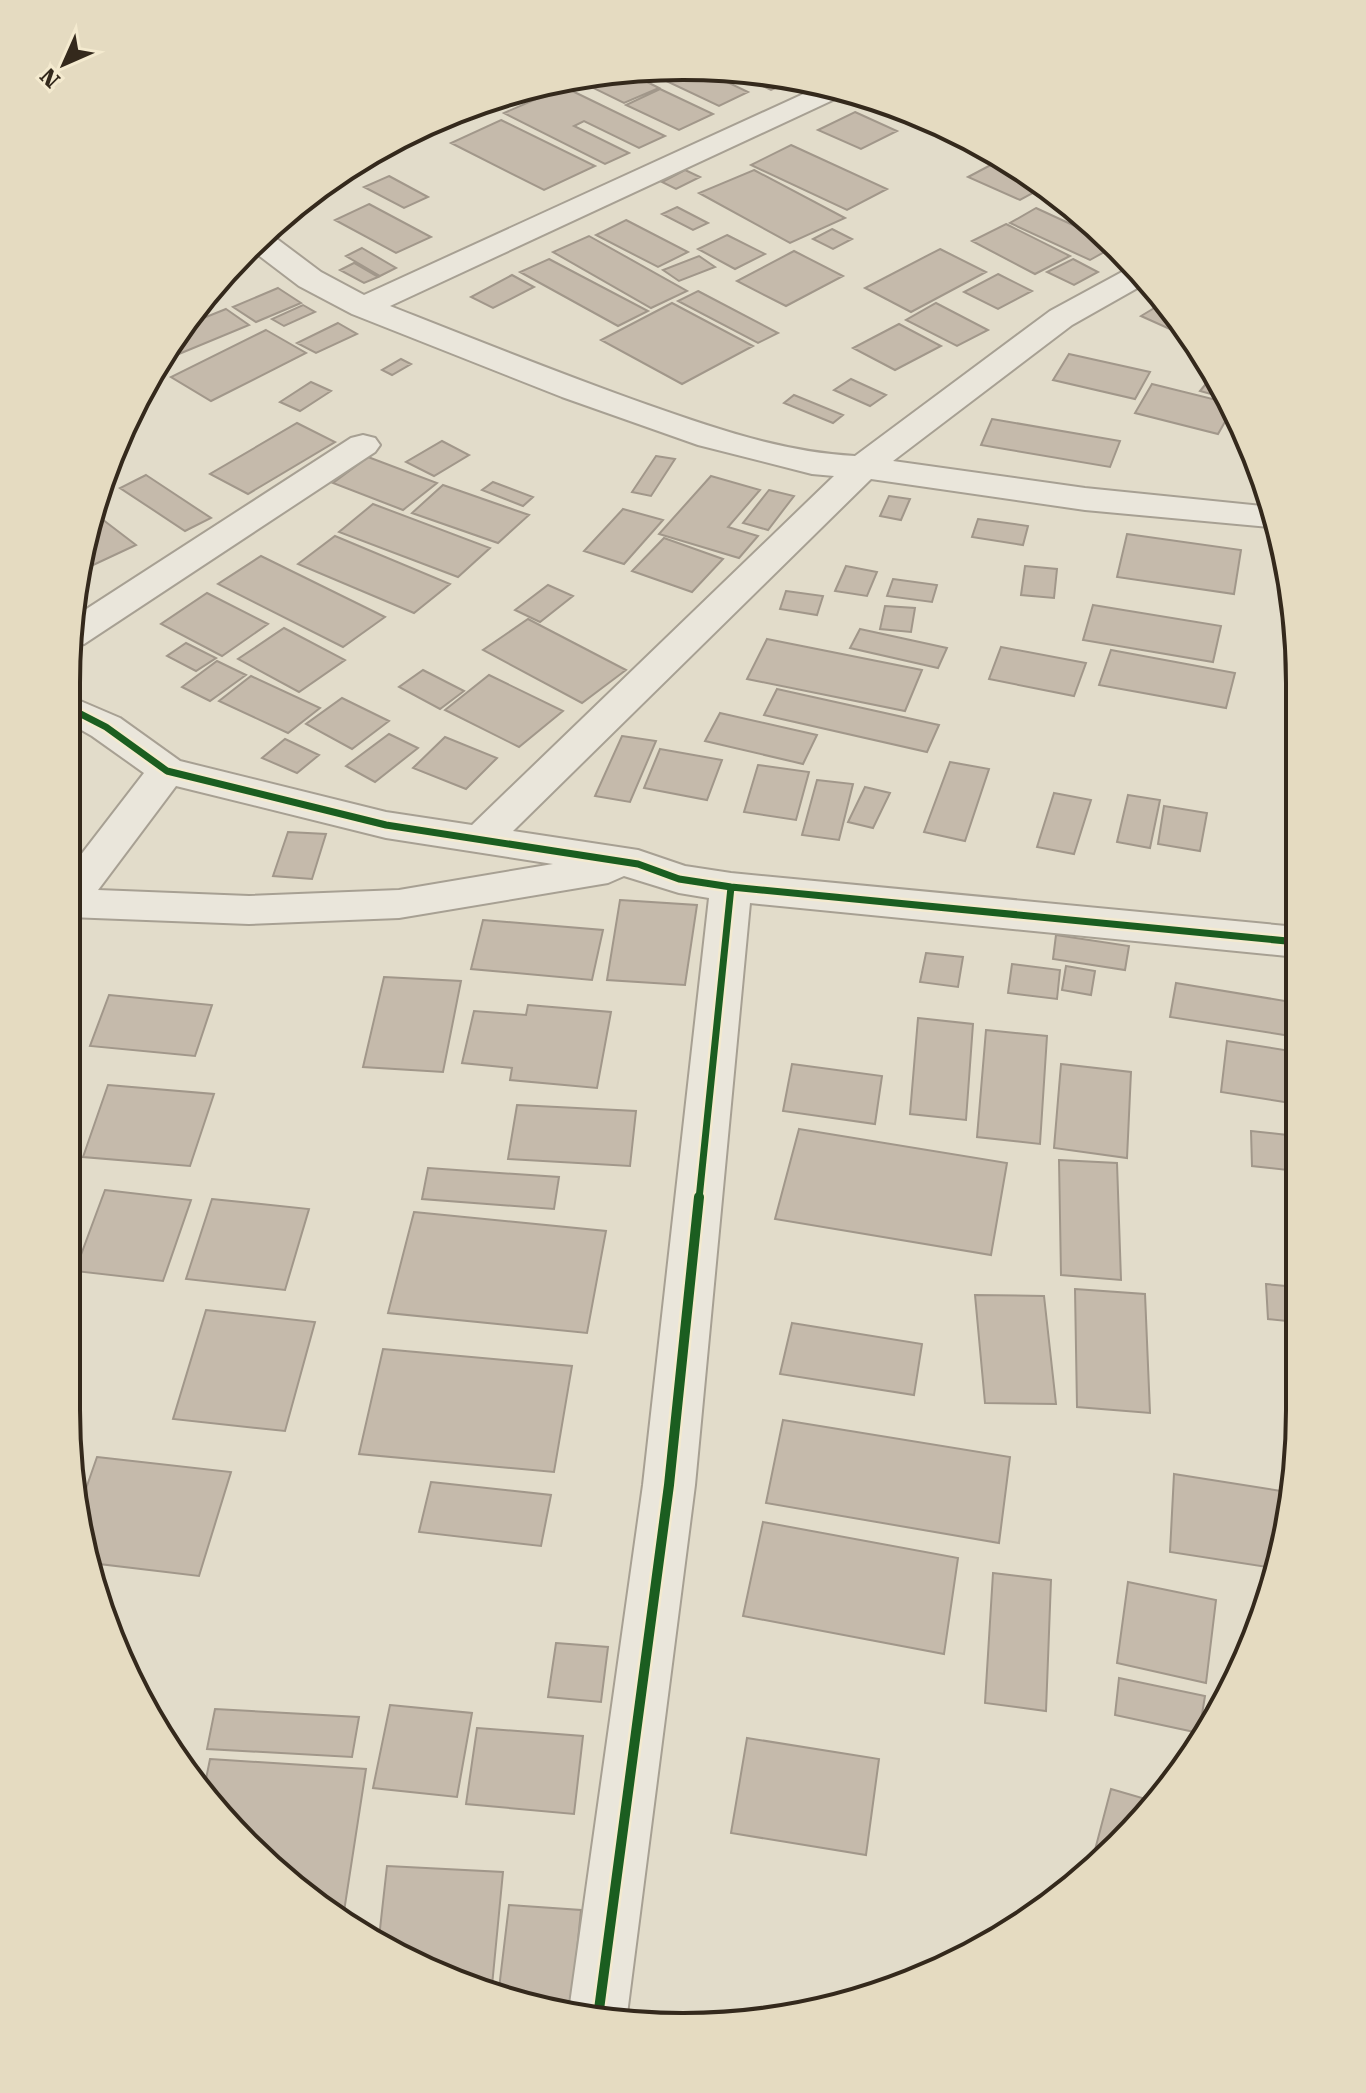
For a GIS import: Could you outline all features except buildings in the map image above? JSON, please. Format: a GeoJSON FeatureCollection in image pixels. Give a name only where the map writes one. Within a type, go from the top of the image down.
{"type":"FeatureCollection","features":[{"type":"Feature","properties":{"kind":"street"},"geometry":{"type":"LineString","coordinates":[[363,307],[821,97]]}},
{"type":"Feature","properties":{"kind":"street"},"geometry":{"type":"LineString","coordinates":[[267,247],[310,279],[363,307],[696,434],[812,464],[863,467],[1085,499],[1262,517]]}},
{"type":"Feature","properties":{"kind":"street"},"geometry":{"type":"LineString","coordinates":[[481,839],[863,467],[1061,318],[1130,279]]}},
{"type":"Feature","properties":{"kind":"street"},"geometry":{"type":"LineString","coordinates":[[83,628],[363,445]]}},
{"type":"Feature","properties":{"kind":"street"},"geometry":{"type":"LineString","coordinates":[[80,714],[106,727],[167,771],[386,825],[638,864],[679,879],[731,887],[1286,941]]}},
{"type":"Feature","properties":{"kind":"street"},"geometry":{"type":"LineString","coordinates":[[80,886],[167,771]]}},
{"type":"Feature","properties":{"kind":"street"},"geometry":{"type":"LineString","coordinates":[[80,902],[249,910],[399,904],[529,885],[638,864]]}},
{"type":"Feature","properties":{"kind":"street"},"geometry":{"type":"LineString","coordinates":[[599,2007],[669,1485],[731,887]]}},
{"type":"Feature","properties":{"kind":"cycle path"},"geometry":{"type":"LineString","coordinates":[[80,714],[106,727],[167,771],[386,825],[638,864],[679,879],[731,887],[1286,941]]}},
{"type":"Feature","properties":{"kind":"cycle path"},"geometry":{"type":"LineString","coordinates":[[599,2007],[669,1485],[731,887]]}}]}
